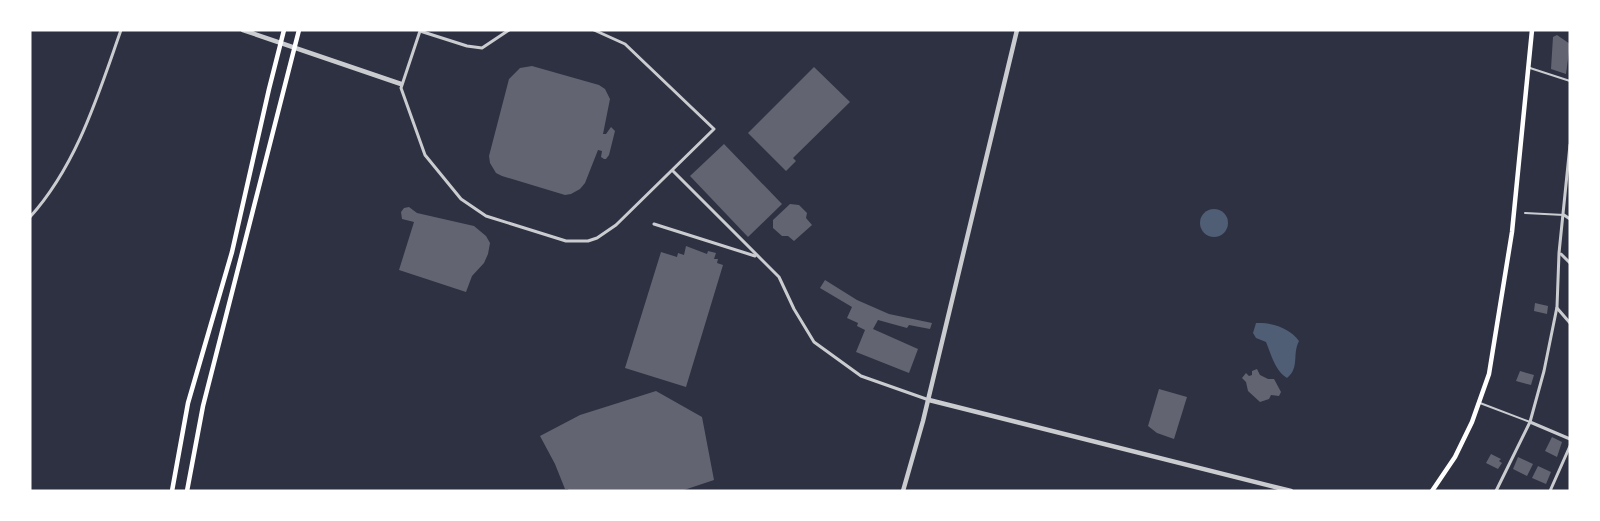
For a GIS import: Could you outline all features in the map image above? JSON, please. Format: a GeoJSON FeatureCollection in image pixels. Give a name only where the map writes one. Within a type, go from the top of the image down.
{"type":"FeatureCollection","features":[{"type":"Feature","properties":{"kind":"main road"},"geometry":{"type":"LineString","coordinates":[[172,491],[188,403],[232,252],[284,30]]}},
{"type":"Feature","properties":{"kind":"main road"},"geometry":{"type":"LineString","coordinates":[[187,491],[203,406],[299,30]]}},
{"type":"Feature","properties":{"kind":"main road"},"geometry":{"type":"LineString","coordinates":[[1432,491],[1455,457],[1480,402],[1489,374],[1510,244],[1530,68],[1532,30]]}},
{"type":"Feature","properties":{"kind":"street"},"geometry":{"type":"LineString","coordinates":[[30,217],[52,191],[72,155],[91,113],[121,30]]}},
{"type":"Feature","properties":{"kind":"street"},"geometry":{"type":"LineString","coordinates":[[243,30],[401,84]]}},
{"type":"Feature","properties":{"kind":"street"},"geometry":{"type":"LineString","coordinates":[[509,30],[482,48],[467,46],[420,31],[401,84],[425,155],[461,200],[479,213],[566,242],[588,241],[597,238],[616,225],[714,129],[625,44],[594,30]]}},
{"type":"Feature","properties":{"kind":"street"},"geometry":{"type":"LineString","coordinates":[[903,491],[928,400],[1017,30]]}},
{"type":"Feature","properties":{"kind":"street"},"geometry":{"type":"LineString","coordinates":[[1530,68],[1570,81]]}},
{"type":"Feature","properties":{"kind":"street"},"geometry":{"type":"LineString","coordinates":[[1496,491],[1530,422],[1557,308],[1570,145]]}},
{"type":"Feature","properties":{"kind":"street"},"geometry":{"type":"LineString","coordinates":[[673,171],[779,278],[814,342],[861,376],[928,400],[1291,491]]}},
{"type":"Feature","properties":{"kind":"street"},"geometry":{"type":"LineString","coordinates":[[1525,213],[1564,215],[1570,219]]}},
{"type":"Feature","properties":{"kind":"street"},"geometry":{"type":"LineString","coordinates":[[654,224],[757,256]]}},
{"type":"Feature","properties":{"kind":"street"},"geometry":{"type":"LineString","coordinates":[[1560,253],[1570,263]]}},
{"type":"Feature","properties":{"kind":"street"},"geometry":{"type":"LineString","coordinates":[[1557,308],[1570,323]]}},
{"type":"Feature","properties":{"kind":"street"},"geometry":{"type":"LineString","coordinates":[[1480,402],[1570,439]]}},
{"type":"Feature","properties":{"kind":"street"},"geometry":{"type":"LineString","coordinates":[[1550,491],[1570,446]]}},
{"type":"Feature","properties":{"kind":"water"},"geometry":{"type":"Polygon","coordinates":[[[1214,209],[1224,213],[1228,223],[1224,233],[1214,237],[1204,233],[1200,223],[1204,213],[1214,209]]]}},
{"type":"Feature","properties":{"kind":"water"},"geometry":{"type":"Polygon","coordinates":[[[1256,323],[1280,327],[1299,341],[1295,365],[1287,378],[1276,367],[1266,342],[1256,338],[1253,333],[1256,323]]]}},
{"type":"Feature","properties":{"kind":"building"},"geometry":{"type":"Polygon","coordinates":[[[1557,35],[1570,44],[1566,74],[1551,69],[1553,37],[1557,35]]]}},
{"type":"Feature","properties":{"kind":"building"},"geometry":{"type":"Polygon","coordinates":[[[532,66],[599,85],[605,89],[610,99],[603,134],[606,134],[611,127],[615,131],[609,155],[604,159],[601,157],[602,151],[598,150],[585,183],[571,194],[565,195],[502,176],[496,173],[490,163],[489,156],[509,79],[520,68],[532,66]]]}},
{"type":"Feature","properties":{"kind":"building"},"geometry":{"type":"Polygon","coordinates":[[[814,67],[850,102],[793,158],[796,161],[786,171],[748,133],[814,67]]]}},
{"type":"Feature","properties":{"kind":"building"},"geometry":{"type":"Polygon","coordinates":[[[724,144],[782,204],[748,237],[690,176],[724,144]]]}},
{"type":"Feature","properties":{"kind":"building"},"geometry":{"type":"Polygon","coordinates":[[[790,204],[799,205],[807,213],[806,218],[812,225],[794,241],[788,236],[782,236],[773,228],[773,220],[790,204]]]}},
{"type":"Feature","properties":{"kind":"building"},"geometry":{"type":"Polygon","coordinates":[[[409,207],[417,213],[474,226],[486,236],[490,243],[488,254],[484,263],[472,276],[466,292],[399,270],[414,222],[402,219],[401,212],[404,208],[409,207]]]}},
{"type":"Feature","properties":{"kind":"building"},"geometry":{"type":"Polygon","coordinates":[[[686,246],[707,254],[708,251],[716,253],[714,259],[718,259],[717,263],[723,265],[686,387],[625,368],[661,252],[677,257],[678,253],[684,255],[686,246]]]}},
{"type":"Feature","properties":{"kind":"building"},"geometry":{"type":"Polygon","coordinates":[[[825,280],[857,300],[889,314],[932,323],[930,329],[909,325],[907,328],[878,320],[873,329],[918,349],[909,373],[856,352],[865,330],[857,326],[858,323],[847,318],[852,307],[820,288],[825,280]]]}},
{"type":"Feature","properties":{"kind":"building"},"geometry":{"type":"Polygon","coordinates":[[[1535,303],[1548,306],[1547,314],[1534,311],[1535,303]]]}},
{"type":"Feature","properties":{"kind":"building"},"geometry":{"type":"Polygon","coordinates":[[[1257,369],[1260,375],[1274,379],[1281,392],[1279,396],[1271,395],[1269,399],[1260,402],[1248,391],[1246,382],[1242,378],[1246,373],[1249,376],[1252,375],[1252,371],[1257,369]]]}},
{"type":"Feature","properties":{"kind":"building"},"geometry":{"type":"Polygon","coordinates":[[[1520,371],[1534,375],[1531,385],[1516,381],[1520,371]]]}},
{"type":"Feature","properties":{"kind":"building"},"geometry":{"type":"Polygon","coordinates":[[[1159,389],[1187,397],[1174,439],[1157,433],[1148,426],[1159,389]]]}},
{"type":"Feature","properties":{"kind":"building"},"geometry":{"type":"Polygon","coordinates":[[[656,391],[702,417],[714,480],[681,491],[569,491],[565,489],[540,436],[580,415],[656,391]]]}},
{"type":"Feature","properties":{"kind":"building"},"geometry":{"type":"Polygon","coordinates":[[[1552,437],[1562,442],[1557,457],[1545,451],[1552,437]]]}},
{"type":"Feature","properties":{"kind":"building"},"geometry":{"type":"Polygon","coordinates":[[[1491,454],[1501,459],[1499,461],[1502,463],[1498,469],[1486,463],[1491,454]]]}},
{"type":"Feature","properties":{"kind":"building"},"geometry":{"type":"Polygon","coordinates":[[[1518,457],[1533,464],[1527,476],[1513,469],[1518,457]]]}},
{"type":"Feature","properties":{"kind":"building"},"geometry":{"type":"Polygon","coordinates":[[[1538,466],[1551,472],[1546,484],[1532,478],[1538,466]]]}}]}
